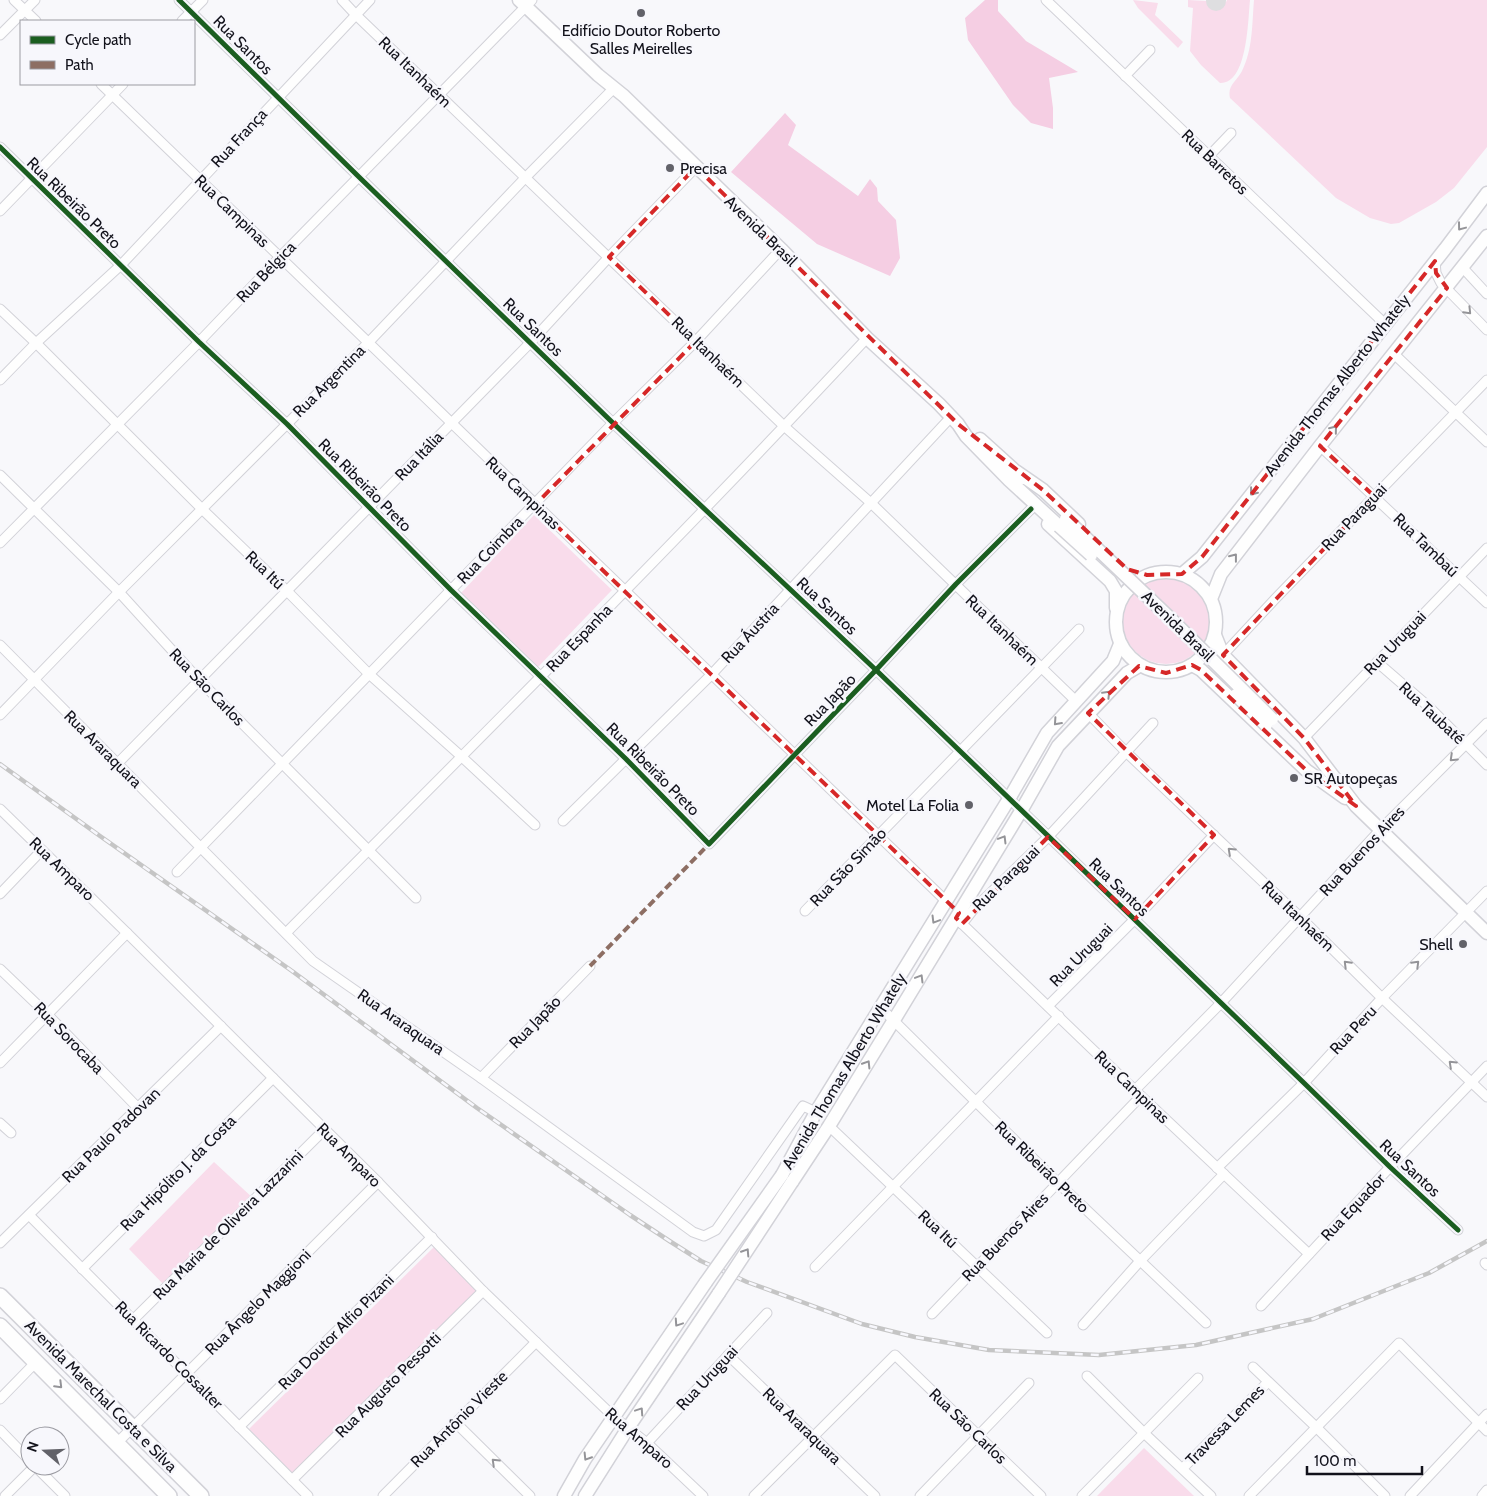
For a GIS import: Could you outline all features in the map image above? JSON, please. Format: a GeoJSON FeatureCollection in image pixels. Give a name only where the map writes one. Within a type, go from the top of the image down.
{"type":"FeatureCollection","features":[{"type":"Feature","properties":{"kind":"main road","name":"Avenida Brasil"},"geometry":{"type":"LineString","coordinates":[[525,2],[781,249],[867,338],[916,382],[954,420],[970,430],[1013,476],[1487,933]]}},
{"type":"Feature","properties":{"kind":"main road","name":"Avenida Thomas Alberto Whately"},"geometry":{"type":"LineString","coordinates":[[1182,574],[1202,557],[1487,193]]}},
{"type":"Feature","properties":{"kind":"main road","name":"Avenida Thomas Alberto Whately"},"geometry":{"type":"LineString","coordinates":[[1211,599],[1221,574],[1487,236]]}},
{"type":"Feature","properties":{"kind":"main road","name":"Avenida Brasil"},"geometry":{"type":"LineString","coordinates":[[1013,476],[1031,509],[1110,581],[1116,591],[1116,615]]}},
{"type":"Feature","properties":{"kind":"main road","name":"Avenida Brasil"},"geometry":{"type":"LineString","coordinates":[[1013,476],[1043,490],[1127,569],[1147,575]]}},
{"type":"Feature","properties":{"kind":"main road"},"geometry":{"type":"LineString","coordinates":[[1165,572],[1182,574],[1204,588],[1211,599],[1215,610],[1215,635],[1203,656],[1192,665],[1180,671],[1166,673],[1152,671],[1139,666],[1128,656],[1120,644],[1116,630],[1116,615],[1119,602],[1126,591],[1147,575],[1165,572]]}},
{"type":"Feature","properties":{"kind":"main road","name":"Avenida Brasil"},"geometry":{"type":"LineString","coordinates":[[1215,635],[1223,655],[1304,738],[1334,785]]}},
{"type":"Feature","properties":{"kind":"main road","name":"Avenida Thomas Alberto Whately"},"geometry":{"type":"LineString","coordinates":[[585,1496],[628,1428],[719,1293],[787,1178],[816,1112],[1009,799],[1047,733],[1113,661],[1120,644]]}},
{"type":"Feature","properties":{"kind":"main road","name":"Avenida Brasil"},"geometry":{"type":"LineString","coordinates":[[1192,665],[1201,670],[1306,770],[1334,785]]}},
{"type":"Feature","properties":{"kind":"main road","name":"Avenida Thomas Alberto Whately"},"geometry":{"type":"LineString","coordinates":[[564,1496],[585,1459],[706,1282],[829,1126],[894,1020],[959,921],[1058,746],[1127,673],[1139,666]]}},
{"type":"Feature","properties":{"kind":"main road","name":"Avenida Marechal Costa e Silva"},"geometry":{"type":"LineString","coordinates":[[0,1296],[201,1496]]}},
{"type":"Feature","properties":{"kind":"main road","name":"Avenida Marechal Costa e Silva"},"geometry":{"type":"LineString","coordinates":[[0,1326],[169,1496]]}},
{"type":"Feature","properties":{"kind":"street"},"geometry":{"type":"LineString","coordinates":[[14,0],[35,20]]}},
{"type":"Feature","properties":{"kind":"street"},"geometry":{"type":"LineString","coordinates":[[0,35],[35,0]]}},
{"type":"Feature","properties":{"kind":"street","name":"Rua Santos"},"geometry":{"type":"LineString","coordinates":[[179,0],[613,423],[876,670],[1390,1167],[1458,1230]]}},
{"type":"Feature","properties":{"kind":"street"},"geometry":{"type":"LineString","coordinates":[[183,20],[203,0]]}},
{"type":"Feature","properties":{"kind":"street","name":"Rua Itanhaém"},"geometry":{"type":"LineString","coordinates":[[342,0],[785,427],[871,503],[1076,701]]}},
{"type":"Feature","properties":{"kind":"street","name":"Rua França"},"geometry":{"type":"LineString","coordinates":[[0,380],[36,343],[121,265],[370,0]]}},
{"type":"Feature","properties":{"kind":"street","name":"Rua Barretos"},"geometry":{"type":"LineString","coordinates":[[1046,0],[1385,324]]}},
{"type":"Feature","properties":{"kind":"street","name":"Rua Bélgica"},"geometry":{"type":"LineString","coordinates":[[0,543],[200,342],[525,2]]}},
{"type":"Feature","properties":{"kind":"street"},"geometry":{"type":"LineString","coordinates":[[1125,76],[1150,50]]}},
{"type":"Feature","properties":{"kind":"street","name":"Rua Campinas"},"geometry":{"type":"LineString","coordinates":[[102,85],[946,901]]}},
{"type":"Feature","properties":{"kind":"street"},"geometry":{"type":"LineString","coordinates":[[0,211],[122,85]]}},
{"type":"Feature","properties":{"kind":"street","name":"Rua Argentina"},"geometry":{"type":"LineString","coordinates":[[0,715],[119,592],[368,343],[525,178],[614,88]]}},
{"type":"Feature","properties":{"kind":"street"},"geometry":{"type":"LineString","coordinates":[[1209,156],[1231,133]]}},
{"type":"Feature","properties":{"kind":"street","name":"Rua Ribeirão Preto"},"geometry":{"type":"LineString","coordinates":[[0,147],[287,424],[368,508],[626,759],[709,844]]}},
{"type":"Feature","properties":{"kind":"street","name":"Rua Itália"},"geometry":{"type":"LineString","coordinates":[[118,763],[531,342],[609,257],[696,167]]}},
{"type":"Feature","properties":{"kind":"street","name":"Rua Coimbra"},"geometry":{"type":"LineString","coordinates":[[176,872],[696,340],[781,249]]}},
{"type":"Feature","properties":{"kind":"street"},"geometry":{"type":"LineString","coordinates":[[1435,261],[1436,273],[1441,282],[1487,329]]}},
{"type":"Feature","properties":{"kind":"street"},"geometry":{"type":"LineString","coordinates":[[1463,268],[1487,294]]}},
{"type":"Feature","properties":{"kind":"street","name":"Rua Itú"},"geometry":{"type":"LineString","coordinates":[[0,308],[202,509],[287,590],[369,674],[462,757],[535,826]]}},
{"type":"Feature","properties":{"kind":"street","name":"Rua Espanha"},"geometry":{"type":"LineString","coordinates":[[286,933],[462,757],[785,427],[867,338]]}},
{"type":"Feature","properties":{"kind":"street"},"geometry":{"type":"LineString","coordinates":[[1394,354],[1487,442]]}},
{"type":"Feature","properties":{"kind":"street","name":"Rua Paraguai"},"geometry":{"type":"LineString","coordinates":[[1223,655],[1487,380]]}},
{"type":"Feature","properties":{"kind":"street","name":"Rua Áustria"},"geometry":{"type":"LineString","coordinates":[[563,821],[711,675],[871,503],[954,420]]}},
{"type":"Feature","properties":{"kind":"street","name":"Rua Tambaú"},"geometry":{"type":"LineString","coordinates":[[1320,446],[1487,603]]}},
{"type":"Feature","properties":{"kind":"street","name":"Rua São Carlos"},"geometry":{"type":"LineString","coordinates":[[0,474],[33,509],[119,592],[199,680],[416,898]]}},
{"type":"Feature","properties":{"kind":"street","name":"Rua Japão"},"geometry":{"type":"LineString","coordinates":[[709,844],[956,584],[1031,509]]}},
{"type":"Feature","properties":{"kind":"street","name":"Rua Uruguai"},"geometry":{"type":"LineString","coordinates":[[1304,738],[1487,548]]}},
{"type":"Feature","properties":{"kind":"street","name":"Rua São Simão"},"geometry":{"type":"LineString","coordinates":[[805,912],[1079,629]]}},
{"type":"Feature","properties":{"kind":"street","name":"Rua Araraquara"},"geometry":{"type":"LineString","coordinates":[[0,645],[313,961],[481,1078],[693,1232],[704,1236],[716,1230],[803,1106],[816,1112]]}},
{"type":"Feature","properties":{"kind":"street","name":"Rua Taubaté"},"geometry":{"type":"LineString","coordinates":[[1377,662],[1429,707],[1487,765]]}},
{"type":"Feature","properties":{"kind":"street","name":"Rua Itanhaém"},"geometry":{"type":"LineString","coordinates":[[1088,713],[1126,752],[1487,1097]]}},
{"type":"Feature","properties":{"kind":"street","name":"Rua Paraguai"},"geometry":{"type":"LineString","coordinates":[[959,921],[973,910],[1048,837],[1153,723]]}},
{"type":"Feature","properties":{"kind":"street","name":"Rua Buenos Aires"},"geometry":{"type":"LineString","coordinates":[[932,1314],[1057,1182],[1380,830],[1487,723]]}},
{"type":"Feature","properties":{"kind":"street","name":"Rua Amparo"},"geometry":{"type":"LineString","coordinates":[[0,809],[127,932],[536,1342],[614,1417],[647,1443],[702,1496]]}},
{"type":"Feature","properties":{"kind":"street","name":"Rua Uruguai"},"geometry":{"type":"LineString","coordinates":[[1048,1006],[1135,920],[1214,835]]}},
{"type":"Feature","properties":{"kind":"street"},"geometry":{"type":"LineString","coordinates":[[0,894],[42,850]]}},
{"type":"Feature","properties":{"kind":"street","name":"Rua Peru"},"geometry":{"type":"LineString","coordinates":[[1082,1325],[1220,1171],[1382,998],[1487,891]]}},
{"type":"Feature","properties":{"kind":"street","name":"Rua Campinas"},"geometry":{"type":"LineString","coordinates":[[959,921],[1309,1254]]}},
{"type":"Feature","properties":{"kind":"street"},"geometry":{"type":"LineString","coordinates":[[0,1063],[127,932]]}},
{"type":"Feature","properties":{"kind":"street","name":"Rua Japão"},"geometry":{"type":"LineString","coordinates":[[481,1078],[590,966]]}},
{"type":"Feature","properties":{"kind":"street","name":"Rua Sorocaba"},"geometry":{"type":"LineString","coordinates":[[0,968],[138,1108]]}},
{"type":"Feature","properties":{"kind":"street","name":"Rua Ribeirão Preto"},"geometry":{"type":"LineString","coordinates":[[881,1008],[1057,1182],[1206,1323]]}},
{"type":"Feature","properties":{"kind":"street"},"geometry":{"type":"LineString","coordinates":[[815,1267],[1059,1016]]}},
{"type":"Feature","properties":{"kind":"street","name":"Rua Paulo Padovan"},"geometry":{"type":"LineString","coordinates":[[0,1243],[221,1026]]}},
{"type":"Feature","properties":{"kind":"street","name":"Rua Equador"},"geometry":{"type":"LineString","coordinates":[[1261,1306],[1487,1066]]}},
{"type":"Feature","properties":{"kind":"street","name":"Rua Hipólito J. da Costa"},"geometry":{"type":"LineString","coordinates":[[82,1269],[273,1078]]}},
{"type":"Feature","properties":{"kind":"street"},"geometry":{"type":"LineString","coordinates":[[0,1123],[11,1133]]}},
{"type":"Feature","properties":{"kind":"street","name":"Rua Itú"},"geometry":{"type":"LineString","coordinates":[[829,1126],[1047,1333]]}},
{"type":"Feature","properties":{"kind":"street","name":"Rua Maria de Oliveira Lazzarini"},"geometry":{"type":"LineString","coordinates":[[133,1320],[324,1130]]}},
{"type":"Feature","properties":{"kind":"street","name":"Rua Ângelo Maggioni"},"geometry":{"type":"LineString","coordinates":[[117,1443],[378,1182]]}},
{"type":"Feature","properties":{"kind":"street","name":"Rua Ricardo Cossalter"},"geometry":{"type":"LineString","coordinates":[[29,1215],[308,1496]]}},
{"type":"Feature","properties":{"kind":"street","name":"Rua Doutor Alfio Pizani"},"geometry":{"type":"LineString","coordinates":[[240,1427],[432,1237]]}},
{"type":"Feature","properties":{"kind":"street","name":"Rua Augusto Pessotti"},"geometry":{"type":"LineString","coordinates":[[292,1480],[483,1290]]}},
{"type":"Feature","properties":{"kind":"street","name":"Rua Uruguai"},"geometry":{"type":"LineString","coordinates":[[647,1443],[768,1313]]}},
{"type":"Feature","properties":{"kind":"street","name":"Rua Antônio Vieste"},"geometry":{"type":"LineString","coordinates":[[383,1496],[536,1342]]}},
{"type":"Feature","properties":{"kind":"street"},"geometry":{"type":"LineString","coordinates":[[1249,1496],[1399,1343],[1487,1430]]}},
{"type":"Feature","properties":{"kind":"street","name":"Rua Araraquara"},"geometry":{"type":"LineString","coordinates":[[728,1355],[875,1496]]}},
{"type":"Feature","properties":{"kind":"street","name":"Rua São Carlos"},"geometry":{"type":"LineString","coordinates":[[814,1438],[895,1356],[1041,1496]]}},
{"type":"Feature","properties":{"kind":"street"},"geometry":{"type":"LineString","coordinates":[[0,1399],[36,1362]]}},
{"type":"Feature","properties":{"kind":"street"},"geometry":{"type":"LineString","coordinates":[[1253,1367],[1385,1496]]}},
{"type":"Feature","properties":{"kind":"street"},"geometry":{"type":"LineString","coordinates":[[1087,1376],[1144,1433],[1212,1496]]}},
{"type":"Feature","properties":{"kind":"street"},"geometry":{"type":"LineString","coordinates":[[1082,1496],[1198,1378]]}},
{"type":"Feature","properties":{"kind":"street","name":"Travessa Lemes"},"geometry":{"type":"LineString","coordinates":[[1183,1468],[1268,1382]]}},
{"type":"Feature","properties":{"kind":"street"},"geometry":{"type":"LineString","coordinates":[[920,1496],[1029,1383]]}},
{"type":"Feature","properties":{"kind":"street"},"geometry":{"type":"LineString","coordinates":[[1410,1496],[1487,1414]]}},
{"type":"Feature","properties":{"kind":"street"},"geometry":{"type":"LineString","coordinates":[[456,1424],[530,1496]]}},
{"type":"Feature","properties":{"kind":"street"},"geometry":{"type":"LineString","coordinates":[[0,1430],[20,1451]]}},
{"type":"Feature","properties":{"kind":"street"},"geometry":{"type":"LineString","coordinates":[[754,1496],[814,1438]]}},
{"type":"Feature","properties":{"kind":"street"},"geometry":{"type":"LineString","coordinates":[[5,1496],[25,1476]]}},
{"type":"Feature","properties":{"kind":"street"},"geometry":{"type":"LineString","coordinates":[[45,1476],[65,1496]]}},
{"type":"Feature","properties":{"kind":"street"},"geometry":{"type":"LineString","coordinates":[[1482,1496],[1487,1490]]}},
{"type":"Feature","properties":{"kind":"highlighted area"},"geometry":{"type":"Polygon","coordinates":[[[696,167],[958,424],[1043,490],[1127,569],[1147,575],[1182,574],[1202,557],[1435,261],[1436,273],[1447,288],[1320,446],[1374,496],[1223,655],[1304,738],[1356,806],[1306,770],[1201,670],[1192,665],[1166,673],[1139,666],[1088,713],[1214,835],[1135,919],[1048,837],[962,924],[956,918],[959,913],[535,505],[696,341],[609,257],[696,167]]]}},
{"type":"Feature","properties":{"kind":"shaded area"},"geometry":{"type":"Polygon","coordinates":[[[985,0],[998,0],[998,11],[1026,41],[1078,72],[1049,78],[1053,108],[1053,129],[1031,123],[1013,105],[968,40],[965,18],[985,0]]]}},
{"type":"Feature","properties":{"kind":"shaded area"},"geometry":{"type":"Polygon","coordinates":[[[1133,0],[1158,3],[1155,15],[1183,42],[1178,48],[1138,8],[1133,0]]]}},
{"type":"Feature","properties":{"kind":"shaded area"},"geometry":{"type":"Polygon","coordinates":[[[1188,0],[1226,2],[1227,0],[1250,0],[1245,49],[1236,73],[1229,80],[1220,83],[1201,65],[1190,51],[1193,8],[1188,7],[1188,0]]]}},
{"type":"Feature","properties":{"kind":"shaded area"},"geometry":{"type":"Polygon","coordinates":[[[1254,0],[1487,0],[1487,147],[1454,188],[1436,202],[1399,223],[1391,224],[1370,218],[1336,198],[1230,98],[1231,86],[1246,63],[1251,36],[1254,0]]]}},
{"type":"Feature","properties":{"kind":"shaded area"},"geometry":{"type":"Polygon","coordinates":[[[785,113],[796,125],[788,145],[858,196],[870,179],[877,188],[878,201],[896,220],[900,258],[890,276],[817,244],[731,172],[785,113]]]}},
{"type":"Feature","properties":{"kind":"shaded area"},"geometry":{"type":"Polygon","coordinates":[[[534,515],[612,590],[538,667],[461,593],[534,515]]]}},
{"type":"Feature","properties":{"kind":"shaded area"},"geometry":{"type":"Polygon","coordinates":[[[1166,576],[1183,579],[1191,583],[1203,595],[1207,603],[1210,620],[1207,637],[1203,645],[1191,657],[1183,661],[1166,664],[1149,661],[1141,657],[1129,645],[1125,637],[1122,620],[1125,603],[1129,595],[1141,583],[1149,579],[1166,576]]]}},
{"type":"Feature","properties":{"kind":"shaded area"},"geometry":{"type":"Polygon","coordinates":[[[214,1162],[255,1200],[167,1288],[129,1249],[214,1162]]]}},
{"type":"Feature","properties":{"kind":"shaded area"},"geometry":{"type":"Polygon","coordinates":[[[434,1247],[478,1292],[293,1474],[249,1429],[434,1247]]]}},
{"type":"Feature","properties":{"kind":"shaded area"},"geometry":{"type":"Polygon","coordinates":[[[1144,1448],[1194,1496],[1097,1496],[1144,1448]]]}},
{"type":"Feature","properties":{"kind":"railway"},"geometry":{"type":"LineString","coordinates":[[0,764],[292,971],[477,1108],[671,1242],[701,1261],[747,1282],[862,1324],[915,1337],[989,1350],[1099,1355],[1196,1345],[1313,1319],[1429,1273],[1487,1241]]}},
{"type":"Feature","properties":{"kind":"marked path"},"geometry":{"type":"LineString","coordinates":[[590,966],[709,844]]}},
{"type":"Feature","properties":{"kind":"cycle path"},"geometry":{"type":"LineString","coordinates":[[179,0],[613,423],[876,670],[1390,1167],[1458,1230]]}},
{"type":"Feature","properties":{"kind":"cycle path"},"geometry":{"type":"LineString","coordinates":[[0,147],[199,342],[287,424],[451,590],[626,759],[709,844],[956,584],[1031,509]]}},
{"type":"Feature","properties":{"kind":"place","name":"Edifício Doutor Roberto Salles Meirelles"},"geometry":{"type":"Point","coordinates":[641,13]}},
{"type":"Feature","properties":{"kind":"place","name":"Precisa"},"geometry":{"type":"Point","coordinates":[670,168]}},
{"type":"Feature","properties":{"kind":"place","name":"SR Autopeças"},"geometry":{"type":"Point","coordinates":[1294,778]}},
{"type":"Feature","properties":{"kind":"place","name":"Motel La Folia"},"geometry":{"type":"Point","coordinates":[969,805]}},
{"type":"Feature","properties":{"kind":"place","name":"Shell"},"geometry":{"type":"Point","coordinates":[1463,944]}}]}
